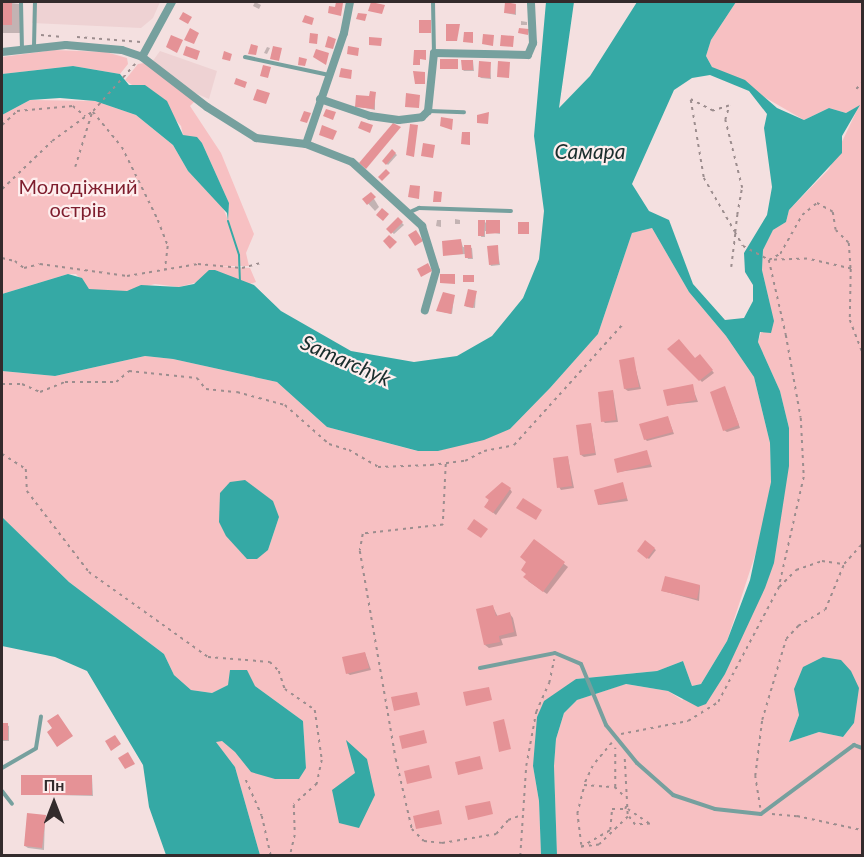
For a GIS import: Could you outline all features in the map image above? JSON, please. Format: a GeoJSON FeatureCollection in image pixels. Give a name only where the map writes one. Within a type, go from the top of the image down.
{"type":"FeatureCollection","features":[{"type":"Feature","properties":{"kind":"street"},"geometry":{"type":"LineString","coordinates":[[142,57],[172,2]]}},
{"type":"Feature","properties":{"kind":"street"},"geometry":{"type":"LineString","coordinates":[[306,144],[350,2]]}},
{"type":"Feature","properties":{"kind":"street"},"geometry":{"type":"LineString","coordinates":[[320,99],[370,116],[399,120],[422,117],[428,111],[434,52],[528,55],[533,43],[531,3]]}},
{"type":"Feature","properties":{"kind":"street"},"geometry":{"type":"LineString","coordinates":[[2,52],[34,46],[96,46],[142,57],[207,107],[256,138],[306,144],[352,162],[392,202],[410,212],[422,226],[436,271],[425,310]]}},
{"type":"Feature","properties":{"kind":"lane"},"geometry":{"type":"LineString","coordinates":[[21,2],[22,48]]}},
{"type":"Feature","properties":{"kind":"lane"},"geometry":{"type":"LineString","coordinates":[[34,46],[35,2]]}},
{"type":"Feature","properties":{"kind":"lane"},"geometry":{"type":"LineString","coordinates":[[433,2],[434,52]]}},
{"type":"Feature","properties":{"kind":"lane"},"geometry":{"type":"LineString","coordinates":[[245,57],[329,75]]}},
{"type":"Feature","properties":{"kind":"lane"},"geometry":{"type":"LineString","coordinates":[[428,111],[464,112]]}},
{"type":"Feature","properties":{"kind":"lane"},"geometry":{"type":"LineString","coordinates":[[410,212],[419,208],[511,211]]}},
{"type":"Feature","properties":{"kind":"lane"},"geometry":{"type":"LineString","coordinates":[[480,668],[555,653],[581,664],[599,705],[626,749],[673,795],[715,809],[761,814],[854,745],[862,747]]}},
{"type":"Feature","properties":{"kind":"lane"},"geometry":{"type":"LineString","coordinates":[[2,768],[36,748],[41,716]]}},
{"type":"Feature","properties":{"kind":"lane"},"geometry":{"type":"LineString","coordinates":[[2,791],[12,804]]}},
{"type":"Feature","properties":{"kind":"path"},"geometry":{"type":"LineString","coordinates":[[34,35],[150,43]]}},
{"type":"Feature","properties":{"kind":"path"},"geometry":{"type":"LineString","coordinates":[[75,167],[93,111],[133,67]]}},
{"type":"Feature","properties":{"kind":"path"},"geometry":{"type":"LineString","coordinates":[[856,89],[862,83]]}},
{"type":"Feature","properties":{"kind":"path"},"geometry":{"type":"LineString","coordinates":[[731,267],[735,232],[742,188],[725,120],[729,106],[713,111],[691,100],[704,178],[735,232],[743,246],[769,260],[807,259],[851,269]]}},
{"type":"Feature","properties":{"kind":"path"},"geometry":{"type":"LineString","coordinates":[[2,125],[17,111],[73,106],[86,116]]}},
{"type":"Feature","properties":{"kind":"path"},"geometry":{"type":"LineString","coordinates":[[2,189],[44,147],[93,111]]}},
{"type":"Feature","properties":{"kind":"path"},"geometry":{"type":"LineString","coordinates":[[93,111],[122,147],[158,220],[168,246],[165,269]]}},
{"type":"Feature","properties":{"kind":"path"},"geometry":{"type":"LineString","coordinates":[[769,260],[780,254],[802,215],[817,203],[833,212],[836,230],[849,243],[850,320],[862,351]]}},
{"type":"Feature","properties":{"kind":"path"},"geometry":{"type":"LineString","coordinates":[[2,258],[15,261],[24,268],[40,264],[127,276],[198,264],[242,268],[261,263]]}},
{"type":"Feature","properties":{"kind":"path"},"geometry":{"type":"LineString","coordinates":[[581,847],[577,814],[584,785],[593,766],[616,736],[688,721],[718,702],[779,587],[804,477],[801,418],[769,260]]}},
{"type":"Feature","properties":{"kind":"path"},"geometry":{"type":"LineString","coordinates":[[2,384],[22,384],[40,392],[65,382],[116,382],[129,371],[197,378],[206,389],[237,392],[285,405],[329,444],[378,467],[446,463],[514,445],[623,324]]}},
{"type":"Feature","properties":{"kind":"path"},"geometry":{"type":"LineString","coordinates":[[2,454],[27,469],[27,491],[89,572],[208,657],[270,662],[279,671],[285,689],[315,710],[322,760],[317,784],[294,805],[295,835],[290,855]]}},
{"type":"Feature","properties":{"kind":"path"},"geometry":{"type":"LineString","coordinates":[[446,463],[442,525],[363,534],[360,551],[396,759],[412,829],[423,842],[442,843],[496,834],[507,819],[519,816]]}},
{"type":"Feature","properties":{"kind":"path"},"geometry":{"type":"LineString","coordinates":[[862,544],[844,564],[825,610],[798,626],[786,639],[762,720],[755,776],[761,814],[797,816],[862,830]]}},
{"type":"Feature","properties":{"kind":"path"},"geometry":{"type":"LineString","coordinates":[[779,587],[796,570],[822,561],[844,564]]}},
{"type":"Feature","properties":{"kind":"path"},"geometry":{"type":"LineString","coordinates":[[520,855],[526,766],[536,712],[549,683],[555,653]]}},
{"type":"Feature","properties":{"kind":"path"},"geometry":{"type":"LineString","coordinates":[[615,787],[616,736]]}},
{"type":"Feature","properties":{"kind":"path"},"geometry":{"type":"LineString","coordinates":[[626,749],[628,817],[635,825],[650,824],[628,809]]}},
{"type":"Feature","properties":{"kind":"path"},"geometry":{"type":"LineString","coordinates":[[246,780],[262,816],[271,855]]}},
{"type":"Feature","properties":{"kind":"path"},"geometry":{"type":"LineString","coordinates":[[584,785],[615,787],[626,796]]}},
{"type":"Feature","properties":{"kind":"path"},"geometry":{"type":"LineString","coordinates":[[581,847],[610,830],[612,809],[625,809],[627,804]]}},
{"type":"Feature","properties":{"kind":"path"},"geometry":{"type":"LineString","coordinates":[[581,847],[599,845],[628,817]]}},
{"type":"Feature","properties":{"kind":"shaded area"},"geometry":{"type":"Polygon","coordinates":[[[33,2],[160,2],[153,18],[141,28],[32,23],[33,2]]]}},
{"type":"Feature","properties":{"kind":"shaded area"},"geometry":{"type":"Polygon","coordinates":[[[160,51],[217,71],[209,99],[195,93],[152,62],[160,51]]]}},
{"type":"Feature","properties":{"kind":"green space"},"geometry":{"type":"Polygon","coordinates":[[[736,2],[862,2],[862,855],[557,856],[554,766],[556,739],[564,713],[577,700],[625,684],[668,691],[682,700],[725,674],[736,646],[789,428],[780,391],[758,342],[770,304],[762,270],[763,250],[773,230],[786,222],[789,210],[829,169],[859,106],[846,113],[829,108],[804,120],[712,67],[706,56],[711,40],[736,2]],[[799,715],[789,742],[819,732],[843,737],[854,723],[799,715]]]}},
{"type":"Feature","properties":{"kind":"green space"},"geometry":{"type":"Polygon","coordinates":[[[54,50],[106,52],[127,58],[128,64],[120,74],[73,66],[2,74],[2,57],[54,50]]]}},
{"type":"Feature","properties":{"kind":"green space","name":"Молодіжний острів"},"geometry":{"type":"Polygon","coordinates":[[[144,63],[196,100],[190,106],[221,153],[254,234],[246,253],[249,266],[217,266],[250,268],[256,282],[247,285],[215,270],[202,281],[179,287],[155,284],[127,291],[98,291],[89,289],[76,274],[68,274],[2,294],[2,115],[30,100],[95,101],[136,115],[173,145],[188,171],[223,208],[228,220],[229,203],[202,143],[183,135],[181,126],[145,85],[135,87],[125,80],[138,64],[144,63]]]}},
{"type":"Feature","properties":{"kind":"green space"},"geometry":{"type":"Polygon","coordinates":[[[652,228],[689,292],[726,336],[754,377],[770,443],[771,482],[762,534],[727,641],[701,684],[692,686],[683,661],[657,671],[576,679],[533,766],[539,801],[541,855],[260,855],[235,767],[215,741],[222,741],[236,752],[251,772],[306,768],[303,721],[255,686],[228,685],[212,693],[191,690],[174,675],[164,654],[69,582],[2,517],[2,371],[55,376],[145,356],[173,359],[277,382],[327,427],[417,451],[438,451],[510,429],[550,388],[598,334],[632,233],[652,228]],[[279,517],[238,547],[247,558],[268,550],[279,517]]]}},
{"type":"Feature","properties":{"kind":"water","name":"Самара"},"geometry":{"type":"Polygon","coordinates":[[[546,2],[574,2],[559,108],[590,76],[637,2],[736,2],[711,40],[706,56],[712,67],[745,80],[777,108],[804,120],[829,108],[846,113],[860,105],[842,136],[842,153],[789,210],[786,222],[773,230],[763,250],[762,270],[774,321],[771,333],[760,332],[758,342],[780,391],[789,428],[789,466],[774,563],[765,588],[725,674],[706,704],[698,707],[668,691],[626,684],[577,700],[564,713],[556,739],[554,766],[557,855],[541,855],[539,801],[533,766],[537,717],[544,701],[576,679],[657,671],[683,661],[692,686],[701,684],[727,641],[750,580],[771,482],[770,443],[754,377],[726,336],[689,292],[652,228],[632,233],[598,334],[550,388],[510,429],[484,440],[438,451],[418,451],[327,427],[277,382],[173,359],[145,356],[55,376],[2,371],[2,294],[68,274],[82,278],[89,289],[127,291],[141,285],[179,287],[194,284],[209,270],[215,270],[254,285],[281,311],[351,351],[414,362],[457,356],[492,336],[523,298],[539,259],[544,211],[534,136],[546,2]],[[710,75],[692,78],[674,90],[632,184],[649,211],[669,220],[693,284],[725,320],[744,318],[753,301],[753,285],[745,272],[744,253],[767,215],[772,187],[764,128],[767,114],[749,91],[710,75]]]}},
{"type":"Feature","properties":{"kind":"water"},"geometry":{"type":"Polygon","coordinates":[[[73,66],[120,74],[129,85],[145,85],[167,101],[183,135],[197,137],[202,143],[229,203],[228,221],[227,213],[188,171],[173,145],[136,115],[95,101],[60,98],[30,100],[2,115],[2,74],[73,66]]]}},
{"type":"Feature","properties":{"kind":"water"},"geometry":{"type":"Polygon","coordinates":[[[245,480],[273,501],[279,517],[268,550],[257,559],[247,559],[226,536],[219,522],[220,493],[230,482],[245,480]]]}},
{"type":"Feature","properties":{"kind":"water"},"geometry":{"type":"Polygon","coordinates":[[[2,517],[69,582],[164,654],[174,675],[191,690],[212,693],[228,685],[230,670],[247,670],[255,686],[303,721],[306,768],[299,779],[275,779],[251,772],[235,752],[222,741],[216,742],[235,767],[260,855],[166,855],[149,807],[143,765],[87,671],[55,657],[2,646],[2,517]]]}},
{"type":"Feature","properties":{"kind":"water"},"geometry":{"type":"Polygon","coordinates":[[[823,657],[841,660],[851,671],[859,688],[854,723],[843,737],[819,732],[789,742],[799,715],[794,689],[803,667],[823,657]]]}},
{"type":"Feature","properties":{"kind":"water"},"geometry":{"type":"Polygon","coordinates":[[[346,740],[367,759],[375,795],[359,828],[339,823],[332,790],[355,773],[346,740]]]}},
{"type":"Feature","properties":{"kind":"building"},"geometry":{"type":"Polygon","coordinates":[[[2,2],[12,2],[12,25],[2,25],[2,2]]]}},
{"type":"Feature","properties":{"kind":"building"},"geometry":{"type":"Polygon","coordinates":[[[336,2],[343,3],[341,16],[328,13],[329,6],[335,7],[336,2]]]}},
{"type":"Feature","properties":{"kind":"building"},"geometry":{"type":"Polygon","coordinates":[[[371,2],[385,5],[382,14],[368,11],[371,2]]]}},
{"type":"Feature","properties":{"kind":"building"},"geometry":{"type":"Polygon","coordinates":[[[505,2],[516,4],[515,14],[504,13],[505,2]]]}},
{"type":"Feature","properties":{"kind":"building"},"geometry":{"type":"Polygon","coordinates":[[[183,12],[192,17],[188,24],[179,19],[183,12]]]}},
{"type":"Feature","properties":{"kind":"building"},"geometry":{"type":"Polygon","coordinates":[[[358,13],[367,14],[365,21],[356,19],[358,13]]]}},
{"type":"Feature","properties":{"kind":"building"},"geometry":{"type":"Polygon","coordinates":[[[305,15],[314,18],[312,25],[302,22],[305,15]]]}},
{"type":"Feature","properties":{"kind":"building"},"geometry":{"type":"Polygon","coordinates":[[[419,20],[431,20],[431,33],[419,33],[419,20]]]}},
{"type":"Feature","properties":{"kind":"building"},"geometry":{"type":"Polygon","coordinates":[[[446,24],[460,24],[457,41],[446,41],[446,24]]]}},
{"type":"Feature","properties":{"kind":"building"},"geometry":{"type":"Polygon","coordinates":[[[190,28],[199,33],[194,44],[184,40],[190,28]]]}},
{"type":"Feature","properties":{"kind":"building"},"geometry":{"type":"Polygon","coordinates":[[[519,28],[529,29],[528,35],[518,33],[519,28]]]}},
{"type":"Feature","properties":{"kind":"building"},"geometry":{"type":"Polygon","coordinates":[[[464,32],[473,32],[473,43],[463,42],[464,32]]]}},
{"type":"Feature","properties":{"kind":"building"},"geometry":{"type":"Polygon","coordinates":[[[310,33],[318,34],[317,44],[309,43],[310,33]]]}},
{"type":"Feature","properties":{"kind":"building"},"geometry":{"type":"Polygon","coordinates":[[[483,34],[494,35],[493,46],[482,44],[483,34]]]}},
{"type":"Feature","properties":{"kind":"building"},"geometry":{"type":"Polygon","coordinates":[[[171,35],[183,40],[177,53],[166,47],[171,35]]]}},
{"type":"Feature","properties":{"kind":"building"},"geometry":{"type":"Polygon","coordinates":[[[501,35],[514,36],[513,47],[500,46],[501,35]]]}},
{"type":"Feature","properties":{"kind":"building"},"geometry":{"type":"Polygon","coordinates":[[[328,36],[336,39],[333,49],[325,47],[328,36]]]}},
{"type":"Feature","properties":{"kind":"building"},"geometry":{"type":"Polygon","coordinates":[[[369,37],[382,38],[381,46],[369,45],[369,37]]]}},
{"type":"Feature","properties":{"kind":"building"},"geometry":{"type":"Polygon","coordinates":[[[251,44],[258,46],[256,55],[248,54],[251,44]]]}},
{"type":"Feature","properties":{"kind":"building"},"geometry":{"type":"Polygon","coordinates":[[[186,46],[200,51],[197,60],[183,55],[186,46]]]}},
{"type":"Feature","properties":{"kind":"building"},"geometry":{"type":"Polygon","coordinates":[[[273,46],[282,48],[279,61],[270,59],[273,46]]]}},
{"type":"Feature","properties":{"kind":"building"},"geometry":{"type":"Polygon","coordinates":[[[348,46],[359,48],[358,56],[347,54],[348,46]]]}},
{"type":"Feature","properties":{"kind":"building"},"geometry":{"type":"Polygon","coordinates":[[[316,49],[329,53],[326,65],[313,57],[316,49]]]}},
{"type":"Feature","properties":{"kind":"building"},"geometry":{"type":"Polygon","coordinates":[[[414,50],[426,50],[426,60],[420,59],[420,65],[413,65],[414,50]]]}},
{"type":"Feature","properties":{"kind":"building"},"geometry":{"type":"Polygon","coordinates":[[[224,51],[232,54],[230,61],[222,59],[224,51]]]}},
{"type":"Feature","properties":{"kind":"building"},"geometry":{"type":"Polygon","coordinates":[[[299,57],[307,59],[305,66],[298,65],[299,57]]]}},
{"type":"Feature","properties":{"kind":"building"},"geometry":{"type":"Polygon","coordinates":[[[440,59],[458,59],[458,69],[440,69],[440,59]]]}},
{"type":"Feature","properties":{"kind":"building"},"geometry":{"type":"Polygon","coordinates":[[[461,60],[473,60],[473,70],[462,70],[461,60]]]}},
{"type":"Feature","properties":{"kind":"building"},"geometry":{"type":"Polygon","coordinates":[[[479,61],[491,62],[490,78],[478,77],[479,61]]]}},
{"type":"Feature","properties":{"kind":"building"},"geometry":{"type":"Polygon","coordinates":[[[498,61],[510,62],[509,78],[497,77],[498,61]]]}},
{"type":"Feature","properties":{"kind":"building"},"geometry":{"type":"Polygon","coordinates":[[[263,65],[271,67],[268,78],[260,76],[263,65]]]}},
{"type":"Feature","properties":{"kind":"building"},"geometry":{"type":"Polygon","coordinates":[[[341,68],[352,70],[351,79],[339,77],[341,68]]]}},
{"type":"Feature","properties":{"kind":"building"},"geometry":{"type":"Polygon","coordinates":[[[413,71],[425,72],[425,84],[415,84],[413,71]]]}},
{"type":"Feature","properties":{"kind":"building"},"geometry":{"type":"Polygon","coordinates":[[[236,78],[247,82],[245,88],[234,84],[236,78]]]}},
{"type":"Feature","properties":{"kind":"building"},"geometry":{"type":"Polygon","coordinates":[[[257,89],[270,93],[266,104],[253,100],[257,89]]]}},
{"type":"Feature","properties":{"kind":"building"},"geometry":{"type":"Polygon","coordinates":[[[370,91],[376,92],[374,109],[355,107],[356,95],[369,96],[370,91]]]}},
{"type":"Feature","properties":{"kind":"building"},"geometry":{"type":"Polygon","coordinates":[[[406,93],[420,95],[419,108],[405,107],[406,93]]]}},
{"type":"Feature","properties":{"kind":"building"},"geometry":{"type":"Polygon","coordinates":[[[326,109],[336,112],[333,120],[323,116],[326,109]]]}},
{"type":"Feature","properties":{"kind":"building"},"geometry":{"type":"Polygon","coordinates":[[[304,111],[311,113],[307,123],[300,121],[304,111]]]}},
{"type":"Feature","properties":{"kind":"building"},"geometry":{"type":"Polygon","coordinates":[[[489,112],[488,124],[477,123],[477,115],[489,112]]]}},
{"type":"Feature","properties":{"kind":"building"},"geometry":{"type":"Polygon","coordinates":[[[441,117],[453,119],[452,130],[440,126],[441,117]]]}},
{"type":"Feature","properties":{"kind":"building"},"geometry":{"type":"Polygon","coordinates":[[[361,121],[373,125],[370,133],[358,128],[361,121]]]}},
{"type":"Feature","properties":{"kind":"building"},"geometry":{"type":"Polygon","coordinates":[[[393,123],[401,127],[366,169],[359,163],[393,123]]]}},
{"type":"Feature","properties":{"kind":"building"},"geometry":{"type":"Polygon","coordinates":[[[410,124],[418,125],[414,157],[406,155],[410,124]]]}},
{"type":"Feature","properties":{"kind":"building"},"geometry":{"type":"Polygon","coordinates":[[[322,125],[337,131],[333,140],[319,135],[322,125]]]}},
{"type":"Feature","properties":{"kind":"building"},"geometry":{"type":"Polygon","coordinates":[[[462,132],[470,132],[470,145],[461,144],[462,132]]]}},
{"type":"Feature","properties":{"kind":"building"},"geometry":{"type":"Polygon","coordinates":[[[423,143],[435,145],[433,158],[421,156],[423,143]]]}},
{"type":"Feature","properties":{"kind":"building"},"geometry":{"type":"Polygon","coordinates":[[[392,149],[396,153],[386,165],[382,161],[392,149]]]}},
{"type":"Feature","properties":{"kind":"building"},"geometry":{"type":"Polygon","coordinates":[[[386,169],[390,173],[382,181],[378,177],[386,169]]]}},
{"type":"Feature","properties":{"kind":"building"},"geometry":{"type":"Polygon","coordinates":[[[410,185],[420,186],[419,199],[408,197],[410,185]]]}},
{"type":"Feature","properties":{"kind":"building"},"geometry":{"type":"Polygon","coordinates":[[[434,191],[442,192],[441,202],[433,202],[434,191]]]}},
{"type":"Feature","properties":{"kind":"building"},"geometry":{"type":"Polygon","coordinates":[[[371,192],[376,197],[367,205],[362,199],[371,192]]]}},
{"type":"Feature","properties":{"kind":"building"},"geometry":{"type":"Polygon","coordinates":[[[382,208],[389,214],[383,221],[376,215],[382,208]]]}},
{"type":"Feature","properties":{"kind":"building"},"geometry":{"type":"Polygon","coordinates":[[[398,217],[403,222],[391,234],[386,229],[398,217]]]}},
{"type":"Feature","properties":{"kind":"building"},"geometry":{"type":"Polygon","coordinates":[[[478,220],[485,220],[484,236],[478,236],[478,220]]]}},
{"type":"Feature","properties":{"kind":"building"},"geometry":{"type":"Polygon","coordinates":[[[486,220],[500,220],[500,233],[486,234],[486,220]]]}},
{"type":"Feature","properties":{"kind":"building"},"geometry":{"type":"Polygon","coordinates":[[[518,222],[529,222],[529,234],[518,234],[518,222]]]}},
{"type":"Feature","properties":{"kind":"building"},"geometry":{"type":"Polygon","coordinates":[[[416,230],[423,241],[415,246],[408,235],[416,230]]]}},
{"type":"Feature","properties":{"kind":"building"},"geometry":{"type":"Polygon","coordinates":[[[389,235],[397,242],[390,249],[383,241],[389,235]]]}},
{"type":"Feature","properties":{"kind":"building"},"geometry":{"type":"Polygon","coordinates":[[[461,239],[463,254],[443,256],[442,241],[461,239]]]}},
{"type":"Feature","properties":{"kind":"building"},"geometry":{"type":"Polygon","coordinates":[[[464,245],[471,245],[472,258],[465,258],[464,245]]]}},
{"type":"Feature","properties":{"kind":"building"},"geometry":{"type":"Polygon","coordinates":[[[498,245],[499,264],[489,265],[487,246],[498,245]]]}},
{"type":"Feature","properties":{"kind":"building"},"geometry":{"type":"Polygon","coordinates":[[[428,263],[432,271],[421,277],[417,269],[428,263]]]}},
{"type":"Feature","properties":{"kind":"building"},"geometry":{"type":"Polygon","coordinates":[[[440,274],[455,274],[455,284],[440,283],[440,274]]]}},
{"type":"Feature","properties":{"kind":"building"},"geometry":{"type":"Polygon","coordinates":[[[463,275],[474,275],[474,282],[463,282],[463,275]]]}},
{"type":"Feature","properties":{"kind":"building"},"geometry":{"type":"Polygon","coordinates":[[[468,289],[477,291],[473,308],[464,306],[468,289]]]}},
{"type":"Feature","properties":{"kind":"building"},"geometry":{"type":"Polygon","coordinates":[[[443,292],[455,295],[451,314],[436,311],[443,292]]]}},
{"type":"Feature","properties":{"kind":"building"},"geometry":{"type":"Polygon","coordinates":[[[679,339],[695,358],[700,354],[713,370],[699,381],[667,349],[679,339]]]}},
{"type":"Feature","properties":{"kind":"building"},"geometry":{"type":"Polygon","coordinates":[[[634,357],[639,387],[624,389],[619,360],[634,357]]]}},
{"type":"Feature","properties":{"kind":"building"},"geometry":{"type":"Polygon","coordinates":[[[693,384],[696,400],[667,406],[663,390],[693,384]]]}},
{"type":"Feature","properties":{"kind":"building"},"geometry":{"type":"Polygon","coordinates":[[[725,386],[739,425],[723,431],[710,392],[725,386]]]}},
{"type":"Feature","properties":{"kind":"building"},"geometry":{"type":"Polygon","coordinates":[[[613,390],[616,420],[601,422],[598,392],[613,390]]]}},
{"type":"Feature","properties":{"kind":"building"},"geometry":{"type":"Polygon","coordinates":[[[668,416],[673,432],[644,440],[639,424],[668,416]]]}},
{"type":"Feature","properties":{"kind":"building"},"geometry":{"type":"Polygon","coordinates":[[[591,423],[595,453],[580,455],[576,425],[591,423]]]}},
{"type":"Feature","properties":{"kind":"building"},"geometry":{"type":"Polygon","coordinates":[[[647,450],[651,464],[617,473],[614,459],[647,450]]]}},
{"type":"Feature","properties":{"kind":"building"},"geometry":{"type":"Polygon","coordinates":[[[568,456],[572,486],[557,488],[553,458],[568,456]]]}},
{"type":"Feature","properties":{"kind":"building"},"geometry":{"type":"Polygon","coordinates":[[[502,482],[511,488],[493,513],[484,507],[489,500],[485,497],[502,482]]]}},
{"type":"Feature","properties":{"kind":"building"},"geometry":{"type":"Polygon","coordinates":[[[623,482],[627,498],[598,505],[594,490],[623,482]]]}},
{"type":"Feature","properties":{"kind":"building"},"geometry":{"type":"Polygon","coordinates":[[[523,498],[542,510],[536,520],[516,508],[523,498]]]}},
{"type":"Feature","properties":{"kind":"building"},"geometry":{"type":"Polygon","coordinates":[[[474,519],[488,529],[481,538],[467,529],[474,519]]]}},
{"type":"Feature","properties":{"kind":"building"},"geometry":{"type":"Polygon","coordinates":[[[534,539],[565,562],[543,592],[523,577],[526,574],[521,570],[526,562],[520,557],[534,539]]]}},
{"type":"Feature","properties":{"kind":"building"},"geometry":{"type":"Polygon","coordinates":[[[645,540],[655,548],[647,559],[637,551],[645,540]]]}},
{"type":"Feature","properties":{"kind":"building"},"geometry":{"type":"Polygon","coordinates":[[[665,576],[700,585],[697,599],[661,591],[665,576]]]}},
{"type":"Feature","properties":{"kind":"building"},"geometry":{"type":"Polygon","coordinates":[[[493,605],[496,616],[510,612],[514,632],[499,636],[500,642],[484,645],[476,609],[493,605]]]}},
{"type":"Feature","properties":{"kind":"building"},"geometry":{"type":"Polygon","coordinates":[[[365,652],[369,668],[346,674],[342,657],[365,652]]]}},
{"type":"Feature","properties":{"kind":"building"},"geometry":{"type":"Polygon","coordinates":[[[489,687],[492,700],[466,706],[463,692],[489,687]]]}},
{"type":"Feature","properties":{"kind":"building"},"geometry":{"type":"Polygon","coordinates":[[[417,692],[420,705],[394,711],[391,697],[417,692]]]}},
{"type":"Feature","properties":{"kind":"building"},"geometry":{"type":"Polygon","coordinates":[[[58,714],[73,736],[57,747],[47,732],[52,728],[47,721],[58,714]]]}},
{"type":"Feature","properties":{"kind":"building"},"geometry":{"type":"Polygon","coordinates":[[[504,719],[511,749],[499,752],[493,722],[504,719]]]}},
{"type":"Feature","properties":{"kind":"building"},"geometry":{"type":"Polygon","coordinates":[[[2,723],[8,723],[8,740],[2,740],[2,723]]]}},
{"type":"Feature","properties":{"kind":"building"},"geometry":{"type":"Polygon","coordinates":[[[424,730],[427,743],[402,749],[399,736],[424,730]]]}},
{"type":"Feature","properties":{"kind":"building"},"geometry":{"type":"Polygon","coordinates":[[[115,735],[121,744],[111,751],[105,741],[115,735]]]}},
{"type":"Feature","properties":{"kind":"building"},"geometry":{"type":"Polygon","coordinates":[[[128,752],[135,764],[125,769],[118,758],[128,752]]]}},
{"type":"Feature","properties":{"kind":"building"},"geometry":{"type":"Polygon","coordinates":[[[480,756],[483,769],[458,775],[455,762],[480,756]]]}},
{"type":"Feature","properties":{"kind":"building"},"geometry":{"type":"Polygon","coordinates":[[[429,765],[432,778],[407,784],[404,771],[429,765]]]}},
{"type":"Feature","properties":{"kind":"building"},"geometry":{"type":"Polygon","coordinates":[[[21,775],[92,775],[92,795],[21,795],[21,775]]]}},
{"type":"Feature","properties":{"kind":"building"},"geometry":{"type":"Polygon","coordinates":[[[490,801],[493,814],[468,820],[465,806],[490,801]]]}},
{"type":"Feature","properties":{"kind":"building"},"geometry":{"type":"Polygon","coordinates":[[[439,810],[442,824],[416,829],[413,816],[439,810]]]}},
{"type":"Feature","properties":{"kind":"building"},"geometry":{"type":"Polygon","coordinates":[[[27,813],[46,815],[42,848],[24,846],[27,813]]]}},
{"type":"Feature","properties":{"kind":"waterway"},"geometry":{"type":"LineString","coordinates":[[228,221],[239,255],[240,282]]}},
{"type":"Feature","properties":{"kind":"water label","name":"Samarchyk"},"geometry":{"type":"Point","coordinates":[346,360]}}]}
